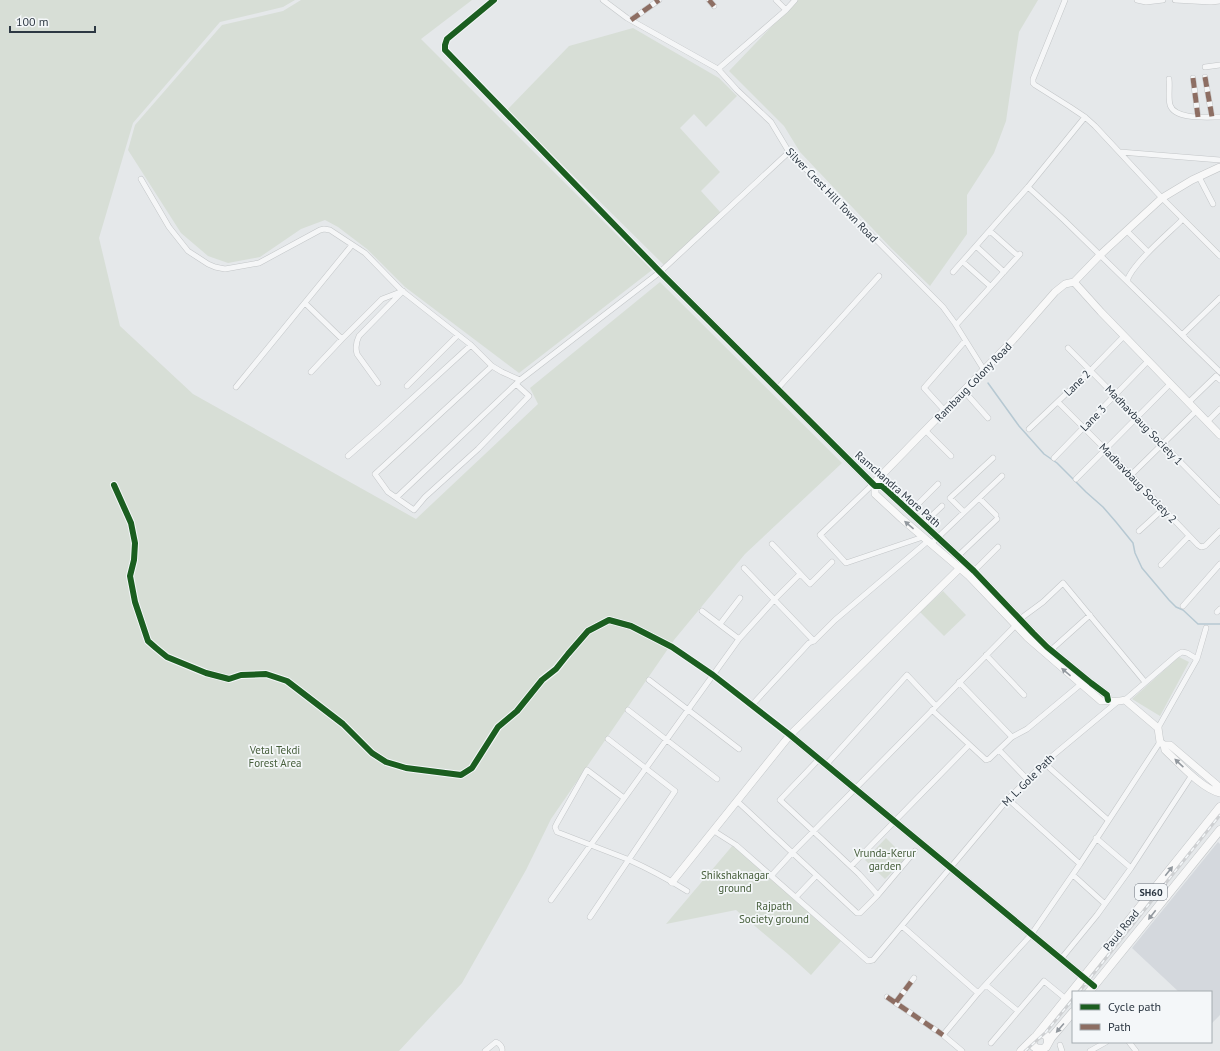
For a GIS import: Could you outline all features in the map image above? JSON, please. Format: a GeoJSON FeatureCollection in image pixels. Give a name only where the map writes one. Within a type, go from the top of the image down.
{"type":"FeatureCollection","features":[{"type":"Feature","properties":{"kind":"main road","name":"Paud Road"},"geometry":{"type":"LineString","coordinates":[[1072,991],[1220,807]]}},
{"type":"Feature","properties":{"kind":"main road","name":"Paud Road"},"geometry":{"type":"LineString","coordinates":[[1091,989],[1144,926],[1220,830]]}},
{"type":"Feature","properties":{"kind":"main road","name":"Paud Road"},"geometry":{"type":"LineString","coordinates":[[1021,1051],[1036,1036],[1072,992]]}},
{"type":"Feature","properties":{"kind":"main road"},"geometry":{"type":"LineString","coordinates":[[1045,1048],[1051,1038],[1072,1013]]}},
{"type":"Feature","properties":{"kind":"main road"},"geometry":{"type":"LineString","coordinates":[[1042,1034],[1046,1036],[1045,1048],[1037,1048],[1034,1045],[1036,1036],[1042,1034]]}},
{"type":"Feature","properties":{"kind":"street"},"geometry":{"type":"LineString","coordinates":[[494,0],[447,39],[445,50],[660,272]]}},
{"type":"Feature","properties":{"kind":"street","name":"Silver Crest Hill Town Road"},"geometry":{"type":"LineString","coordinates":[[603,0],[632,20],[718,69],[737,90],[771,122],[789,152],[943,307],[956,324],[984,370]]}},
{"type":"Feature","properties":{"kind":"street"},"geometry":{"type":"LineString","coordinates":[[632,20],[659,0]]}},
{"type":"Feature","properties":{"kind":"street"},"geometry":{"type":"LineString","coordinates":[[709,0],[714,6]]}},
{"type":"Feature","properties":{"kind":"street"},"geometry":{"type":"LineString","coordinates":[[776,0],[786,10]]}},
{"type":"Feature","properties":{"kind":"street"},"geometry":{"type":"LineString","coordinates":[[718,69],[786,10],[794,0]]}},
{"type":"Feature","properties":{"kind":"street"},"geometry":{"type":"LineString","coordinates":[[1065,0],[1033,79],[1033,83],[1085,117],[1096,126],[1162,198],[1220,256]]}},
{"type":"Feature","properties":{"kind":"street"},"geometry":{"type":"LineString","coordinates":[[1137,0],[1146,2],[1163,0]]}},
{"type":"Feature","properties":{"kind":"street"},"geometry":{"type":"LineString","coordinates":[[1175,0],[1220,1]]}},
{"type":"Feature","properties":{"kind":"street"},"geometry":{"type":"LineString","coordinates":[[1205,67],[1220,65]]}},
{"type":"Feature","properties":{"kind":"street"},"geometry":{"type":"LineString","coordinates":[[1205,77],[1212,117]]}},
{"type":"Feature","properties":{"kind":"street"},"geometry":{"type":"LineString","coordinates":[[1193,78],[1198,117]]}},
{"type":"Feature","properties":{"kind":"street"},"geometry":{"type":"LineString","coordinates":[[1170,79],[1171,107],[1174,111],[1180,114],[1198,117],[1220,117]]}},
{"type":"Feature","properties":{"kind":"street"},"geometry":{"type":"LineString","coordinates":[[954,272],[1028,188],[1085,117]]}},
{"type":"Feature","properties":{"kind":"street"},"geometry":{"type":"LineString","coordinates":[[397,497],[518,382],[660,272],[789,152]]}},
{"type":"Feature","properties":{"kind":"street"},"geometry":{"type":"LineString","coordinates":[[1120,152],[1220,160]]}},
{"type":"Feature","properties":{"kind":"street","name":"Rambaug Colony Road"},"geometry":{"type":"LineString","coordinates":[[874,485],[1013,340],[1055,292],[1064,284],[1074,282],[1100,255],[1162,198],[1220,167]]}},
{"type":"Feature","properties":{"kind":"street"},"geometry":{"type":"LineString","coordinates":[[1199,177],[1213,204]]}},
{"type":"Feature","properties":{"kind":"street"},"geometry":{"type":"LineString","coordinates":[[141,179],[169,228],[188,251],[215,267],[225,269],[259,263],[320,230],[330,230],[365,253],[402,291],[471,345],[492,366],[518,382],[529,396],[478,449],[425,497],[414,510],[388,492],[375,474],[492,366]]}},
{"type":"Feature","properties":{"kind":"street"},"geometry":{"type":"LineString","coordinates":[[1028,188],[1100,255],[1220,372]]}},
{"type":"Feature","properties":{"kind":"street"},"geometry":{"type":"LineString","coordinates":[[1127,281],[1129,275],[1139,262],[1183,219]]}},
{"type":"Feature","properties":{"kind":"street"},"geometry":{"type":"LineString","coordinates":[[956,324],[1019,255],[990,231]]}},
{"type":"Feature","properties":{"kind":"street"},"geometry":{"type":"LineString","coordinates":[[1127,231],[1146,250]]}},
{"type":"Feature","properties":{"kind":"street"},"geometry":{"type":"LineString","coordinates":[[236,387],[352,245]]}},
{"type":"Feature","properties":{"kind":"street"},"geometry":{"type":"LineString","coordinates":[[976,246],[1004,272]]}},
{"type":"Feature","properties":{"kind":"street"},"geometry":{"type":"LineString","coordinates":[[963,262],[990,286]]}},
{"type":"Feature","properties":{"kind":"street","name":"Ramchandra More Path"},"geometry":{"type":"LineString","coordinates":[[660,272],[874,485],[882,486],[974,571],[1018,622],[1043,652],[1101,701],[1108,700],[1107,695],[1091,684],[1018,622],[969,576],[927,541],[875,494],[874,485]]}},
{"type":"Feature","properties":{"kind":"street"},"geometry":{"type":"LineString","coordinates":[[778,388],[879,276]]}},
{"type":"Feature","properties":{"kind":"street"},"geometry":{"type":"LineString","coordinates":[[1074,282],[1220,435]]}},
{"type":"Feature","properties":{"kind":"street"},"geometry":{"type":"LineString","coordinates":[[311,372],[382,299],[402,291]]}},
{"type":"Feature","properties":{"kind":"street"},"geometry":{"type":"LineString","coordinates":[[378,382],[357,354],[355,350],[356,343],[359,336],[402,291]]}},
{"type":"Feature","properties":{"kind":"street"},"geometry":{"type":"LineString","coordinates":[[1182,335],[1220,298]]}},
{"type":"Feature","properties":{"kind":"street"},"geometry":{"type":"LineString","coordinates":[[305,303],[342,339]]}},
{"type":"Feature","properties":{"kind":"street"},"geometry":{"type":"LineString","coordinates":[[407,386],[458,335]]}},
{"type":"Feature","properties":{"kind":"street","name":"Lane 2"},"geometry":{"type":"LineString","coordinates":[[1029,429],[1091,370],[1124,336]]}},
{"type":"Feature","properties":{"kind":"street"},"geometry":{"type":"LineString","coordinates":[[944,411],[924,388],[966,340]]}},
{"type":"Feature","properties":{"kind":"street"},"geometry":{"type":"LineString","coordinates":[[348,456],[471,345]]}},
{"type":"Feature","properties":{"kind":"street","name":"Madhavbaug Society 1"},"geometry":{"type":"LineString","coordinates":[[1068,348],[1220,502]]}},
{"type":"Feature","properties":{"kind":"street","name":"Lane 3"},"geometry":{"type":"LineString","coordinates":[[1054,458],[1148,361]]}},
{"type":"Feature","properties":{"kind":"street"},"geometry":{"type":"LineString","coordinates":[[1188,403],[1216,376],[1220,380]]}},
{"type":"Feature","properties":{"kind":"street"},"geometry":{"type":"LineString","coordinates":[[1076,479],[1170,384]]}},
{"type":"Feature","properties":{"kind":"street"},"geometry":{"type":"LineString","coordinates":[[964,391],[988,418]]}},
{"type":"Feature","properties":{"kind":"street","name":"Madhavbaug Society 2"},"geometry":{"type":"LineString","coordinates":[[1058,402],[1106,449],[1198,545],[1202,547],[1205,546],[1220,531]]}},
{"type":"Feature","properties":{"kind":"street"},"geometry":{"type":"LineString","coordinates":[[1207,422],[1220,409]]}},
{"type":"Feature","properties":{"kind":"street"},"geometry":{"type":"LineString","coordinates":[[1131,475],[1196,410]]}},
{"type":"Feature","properties":{"kind":"street"},"geometry":{"type":"LineString","coordinates":[[926,431],[951,456]]}},
{"type":"Feature","properties":{"kind":"street"},"geometry":{"type":"LineString","coordinates":[[964,512],[950,498],[993,458]]}},
{"type":"Feature","properties":{"kind":"street"},"geometry":{"type":"LineString","coordinates":[[874,485],[820,535],[846,563],[938,538],[1002,476]]}},
{"type":"Feature","properties":{"kind":"street"},"geometry":{"type":"LineString","coordinates":[[910,512],[938,484]]}},
{"type":"Feature","properties":{"kind":"street"},"geometry":{"type":"LineString","coordinates":[[114,485],[131,523],[135,543],[134,560],[130,576],[135,602],[148,641],[167,657],[206,673],[229,678],[241,675],[266,674],[287,681],[343,724],[372,753],[386,762],[406,768],[461,775],[472,768],[498,727],[517,711],[542,680],[556,669],[588,631],[609,620],[631,626],[672,647],[713,675],[752,705],[1061,959],[1083,978],[1091,989]]}},
{"type":"Feature","properties":{"kind":"street"},"geometry":{"type":"LineString","coordinates":[[958,556],[997,517],[979,498]]}},
{"type":"Feature","properties":{"kind":"street"},"geometry":{"type":"LineString","coordinates":[[923,524],[942,506]]}},
{"type":"Feature","properties":{"kind":"street"},"geometry":{"type":"LineString","coordinates":[[1139,531],[1163,509]]}},
{"type":"Feature","properties":{"kind":"street"},"geometry":{"type":"LineString","coordinates":[[1161,564],[1190,536]]}},
{"type":"Feature","properties":{"kind":"street"},"geometry":{"type":"LineString","coordinates":[[752,705],[809,643],[814,641],[835,620],[927,541]]}},
{"type":"Feature","properties":{"kind":"street"},"geometry":{"type":"LineString","coordinates":[[772,544],[810,584],[832,562]]}},
{"type":"Feature","properties":{"kind":"street"},"geometry":{"type":"LineString","coordinates":[[974,571],[998,546]]}},
{"type":"Feature","properties":{"kind":"street"},"geometry":{"type":"LineString","coordinates":[[672,882],[790,735],[965,563]]}},
{"type":"Feature","properties":{"kind":"street"},"geometry":{"type":"LineString","coordinates":[[1183,606],[1220,564]]}},
{"type":"Feature","properties":{"kind":"street"},"geometry":{"type":"LineString","coordinates":[[744,568],[814,641]]}},
{"type":"Feature","properties":{"kind":"street"},"geometry":{"type":"LineString","coordinates":[[551,900],[589,845],[739,639],[800,574]]}},
{"type":"Feature","properties":{"kind":"street"},"geometry":{"type":"LineString","coordinates":[[771,876],[792,852],[1018,622],[1043,602],[1062,583],[1145,682]]}},
{"type":"Feature","properties":{"kind":"street"},"geometry":{"type":"LineString","coordinates":[[720,624],[740,598]]}},
{"type":"Feature","properties":{"kind":"street"},"geometry":{"type":"LineString","coordinates":[[702,611],[739,639]]}},
{"type":"Feature","properties":{"kind":"street"},"geometry":{"type":"LineString","coordinates":[[1051,650],[1090,615]]}},
{"type":"Feature","properties":{"kind":"street"},"geometry":{"type":"LineString","coordinates":[[1158,728],[1196,659],[1206,628]]}},
{"type":"Feature","properties":{"kind":"street"},"geometry":{"type":"LineString","coordinates":[[1108,700],[1116,703],[1125,700],[1182,652],[1196,659]]}},
{"type":"Feature","properties":{"kind":"street"},"geometry":{"type":"LineString","coordinates":[[986,655],[1024,695]]}},
{"type":"Feature","properties":{"kind":"street"},"geometry":{"type":"LineString","coordinates":[[826,765],[907,675],[936,706]]}},
{"type":"Feature","properties":{"kind":"street"},"geometry":{"type":"LineString","coordinates":[[649,680],[739,749]]}},
{"type":"Feature","properties":{"kind":"street"},"geometry":{"type":"LineString","coordinates":[[959,682],[1012,738]]}},
{"type":"Feature","properties":{"kind":"street"},"geometry":{"type":"LineString","coordinates":[[932,710],[986,760],[1012,738],[1027,729],[1081,684]]}},
{"type":"Feature","properties":{"kind":"street"},"geometry":{"type":"LineString","coordinates":[[1125,700],[1158,728],[1165,750],[1212,791],[1220,792]]}},
{"type":"Feature","properties":{"kind":"street","name":"M. L. Gole Path"},"geometry":{"type":"LineString","coordinates":[[796,897],[868,961],[875,959],[1008,799],[1044,763],[1116,703]]}},
{"type":"Feature","properties":{"kind":"street"},"geometry":{"type":"LineString","coordinates":[[628,710],[717,779]]}},
{"type":"Feature","properties":{"kind":"street"},"geometry":{"type":"LineString","coordinates":[[590,917],[675,792],[608,739]]}},
{"type":"Feature","properties":{"kind":"street"},"geometry":{"type":"LineString","coordinates":[[1162,743],[1170,745],[1217,785],[1220,792]]}},
{"type":"Feature","properties":{"kind":"street"},"geometry":{"type":"LineString","coordinates":[[943,1035],[978,993],[1032,935],[1108,820],[1162,743]]}},
{"type":"Feature","properties":{"kind":"street"},"geometry":{"type":"LineString","coordinates":[[851,866],[969,745]]}},
{"type":"Feature","properties":{"kind":"street"},"geometry":{"type":"LineString","coordinates":[[999,750],[1027,779]]}},
{"type":"Feature","properties":{"kind":"street"},"geometry":{"type":"LineString","coordinates":[[819,759],[780,800],[851,866],[878,895]]}},
{"type":"Feature","properties":{"kind":"street"},"geometry":{"type":"LineString","coordinates":[[1044,763],[1108,820]]}},
{"type":"Feature","properties":{"kind":"street"},"geometry":{"type":"LineString","coordinates":[[624,798],[587,770],[556,823],[555,827],[557,832],[628,860],[687,891]]}},
{"type":"Feature","properties":{"kind":"street"},"geometry":{"type":"LineString","coordinates":[[1061,959],[1097,915],[1131,868],[1192,775]]}},
{"type":"Feature","properties":{"kind":"street"},"geometry":{"type":"LineString","coordinates":[[1008,799],[1080,864]]}},
{"type":"Feature","properties":{"kind":"street"},"geometry":{"type":"LineString","coordinates":[[737,801],[857,913],[860,913],[878,895],[915,851]]}},
{"type":"Feature","properties":{"kind":"street"},"geometry":{"type":"LineString","coordinates":[[714,830],[736,845],[796,897],[816,876]]}},
{"type":"Feature","properties":{"kind":"street"},"geometry":{"type":"LineString","coordinates":[[1096,838],[1131,868]]}},
{"type":"Feature","properties":{"kind":"street"},"geometry":{"type":"LineString","coordinates":[[1072,875],[1105,904]]}},
{"type":"Feature","properties":{"kind":"street"},"geometry":{"type":"LineString","coordinates":[[902,926],[978,993]]}},
{"type":"Feature","properties":{"kind":"street"},"geometry":{"type":"LineString","coordinates":[[896,1002],[914,978]]}},
{"type":"Feature","properties":{"kind":"street"},"geometry":{"type":"LineString","coordinates":[[991,1043],[1044,982],[1066,999]]}},
{"type":"Feature","properties":{"kind":"street"},"geometry":{"type":"LineString","coordinates":[[986,985],[1018,1012]]}},
{"type":"Feature","properties":{"kind":"street"},"geometry":{"type":"LineString","coordinates":[[887,997],[943,1035],[962,1051]]}},
{"type":"Feature","properties":{"kind":"street"},"geometry":{"type":"LineString","coordinates":[[485,1051],[496,1042],[502,1047],[502,1051]]}},
{"type":"Feature","properties":{"kind":"street"},"geometry":{"type":"LineString","coordinates":[[1090,1051],[1104,1043]]}},
{"type":"Feature","properties":{"kind":"street"},"geometry":{"type":"LineString","coordinates":[[1060,1045],[1062,1051]]}},
{"type":"Feature","properties":{"kind":"shaded area"},"geometry":{"type":"Polygon","coordinates":[[[1218,842],[1220,844],[1220,1015],[1212,1023],[1212,991],[1178,991],[1132,948],[1218,842]]]}},
{"type":"Feature","properties":{"kind":"green space","name":"Vetal Tekdi Forest Area"},"geometry":{"type":"Polygon","coordinates":[[[0,0],[295,0],[283,7],[220,22],[133,123],[99,238],[120,326],[193,394],[416,519],[538,404],[530,388],[660,282],[842,463],[745,554],[674,640],[551,819],[526,870],[462,983],[399,1051],[0,1051],[0,0]]]}},
{"type":"Feature","properties":{"kind":"green space"},"geometry":{"type":"Polygon","coordinates":[[[301,0],[472,0],[421,39],[652,270],[519,373],[405,287],[367,249],[338,227],[325,220],[301,229],[260,257],[228,263],[208,256],[181,233],[128,150],[135,125],[222,25],[283,11],[301,0]]]}},
{"type":"Feature","properties":{"kind":"green space"},"geometry":{"type":"Polygon","coordinates":[[[797,0],[1038,0],[1019,32],[1006,121],[994,153],[967,195],[967,234],[930,286],[891,248],[800,152],[784,126],[729,71],[797,0]]]}},
{"type":"Feature","properties":{"kind":"green space"},"geometry":{"type":"Polygon","coordinates":[[[633,28],[719,78],[737,96],[706,127],[694,114],[680,128],[720,172],[701,191],[721,213],[664,265],[507,110],[569,46],[633,28]]]}},
{"type":"Feature","properties":{"kind":"green space"},"geometry":{"type":"Polygon","coordinates":[[[943,591],[966,615],[944,636],[920,612],[943,591]]]}},
{"type":"Feature","properties":{"kind":"green space"},"geometry":{"type":"Polygon","coordinates":[[[1179,657],[1189,662],[1160,716],[1132,699],[1179,657]]]}},
{"type":"Feature","properties":{"kind":"green space","name":"Vrunda-Kerur garden"},"geometry":{"type":"Polygon","coordinates":[[[886,838],[906,858],[885,879],[865,860],[886,838]]]}},
{"type":"Feature","properties":{"kind":"green space"},"geometry":{"type":"Polygon","coordinates":[[[733,845],[841,941],[811,975],[736,910],[666,924],[733,845]]]}},
{"type":"Feature","properties":{"kind":"waterway"},"geometry":{"type":"LineString","coordinates":[[988,383],[1019,426],[1044,454],[1057,463],[1103,507],[1116,522],[1133,543],[1135,553],[1142,568],[1169,600],[1176,607],[1183,610],[1198,624],[1220,624]]}},
{"type":"Feature","properties":{"kind":"railway"},"geometry":{"type":"LineString","coordinates":[[1080,991],[1220,815]]}},
{"type":"Feature","properties":{"kind":"railway"},"geometry":{"type":"LineString","coordinates":[[1025,1051],[1046,1032],[1072,1000]]}},
{"type":"Feature","properties":{"kind":"marked path"},"geometry":{"type":"LineString","coordinates":[[631,20],[659,0]]}},
{"type":"Feature","properties":{"kind":"marked path"},"geometry":{"type":"LineString","coordinates":[[709,0],[714,6]]}},
{"type":"Feature","properties":{"kind":"marked path"},"geometry":{"type":"LineString","coordinates":[[1205,77],[1212,117]]}},
{"type":"Feature","properties":{"kind":"marked path"},"geometry":{"type":"LineString","coordinates":[[1193,78],[1198,117]]}},
{"type":"Feature","properties":{"kind":"marked path"},"geometry":{"type":"LineString","coordinates":[[896,1002],[914,978]]}},
{"type":"Feature","properties":{"kind":"marked path"},"geometry":{"type":"LineString","coordinates":[[887,997],[943,1035]]}},
{"type":"Feature","properties":{"kind":"cycle path"},"geometry":{"type":"LineString","coordinates":[[494,0],[447,39],[445,50],[660,272],[875,486],[882,486],[974,571],[1047,647],[1107,695],[1108,700]]}},
{"type":"Feature","properties":{"kind":"cycle path"},"geometry":{"type":"LineString","coordinates":[[114,485],[131,523],[135,543],[134,560],[130,576],[135,602],[148,641],[167,657],[206,673],[229,679],[241,675],[266,674],[287,681],[343,724],[372,753],[386,762],[406,768],[461,775],[472,768],[498,727],[517,711],[542,680],[556,669],[588,631],[609,620],[631,626],[672,647],[713,675],[790,735],[1094,986]]}},
{"type":"Feature","properties":{"kind":"park label","name":"Shikshaknagar ground"},"geometry":{"type":"Point","coordinates":[735,881]}},
{"type":"Feature","properties":{"kind":"park label","name":"Rajpath Society ground"},"geometry":{"type":"Point","coordinates":[774,912]}}]}
